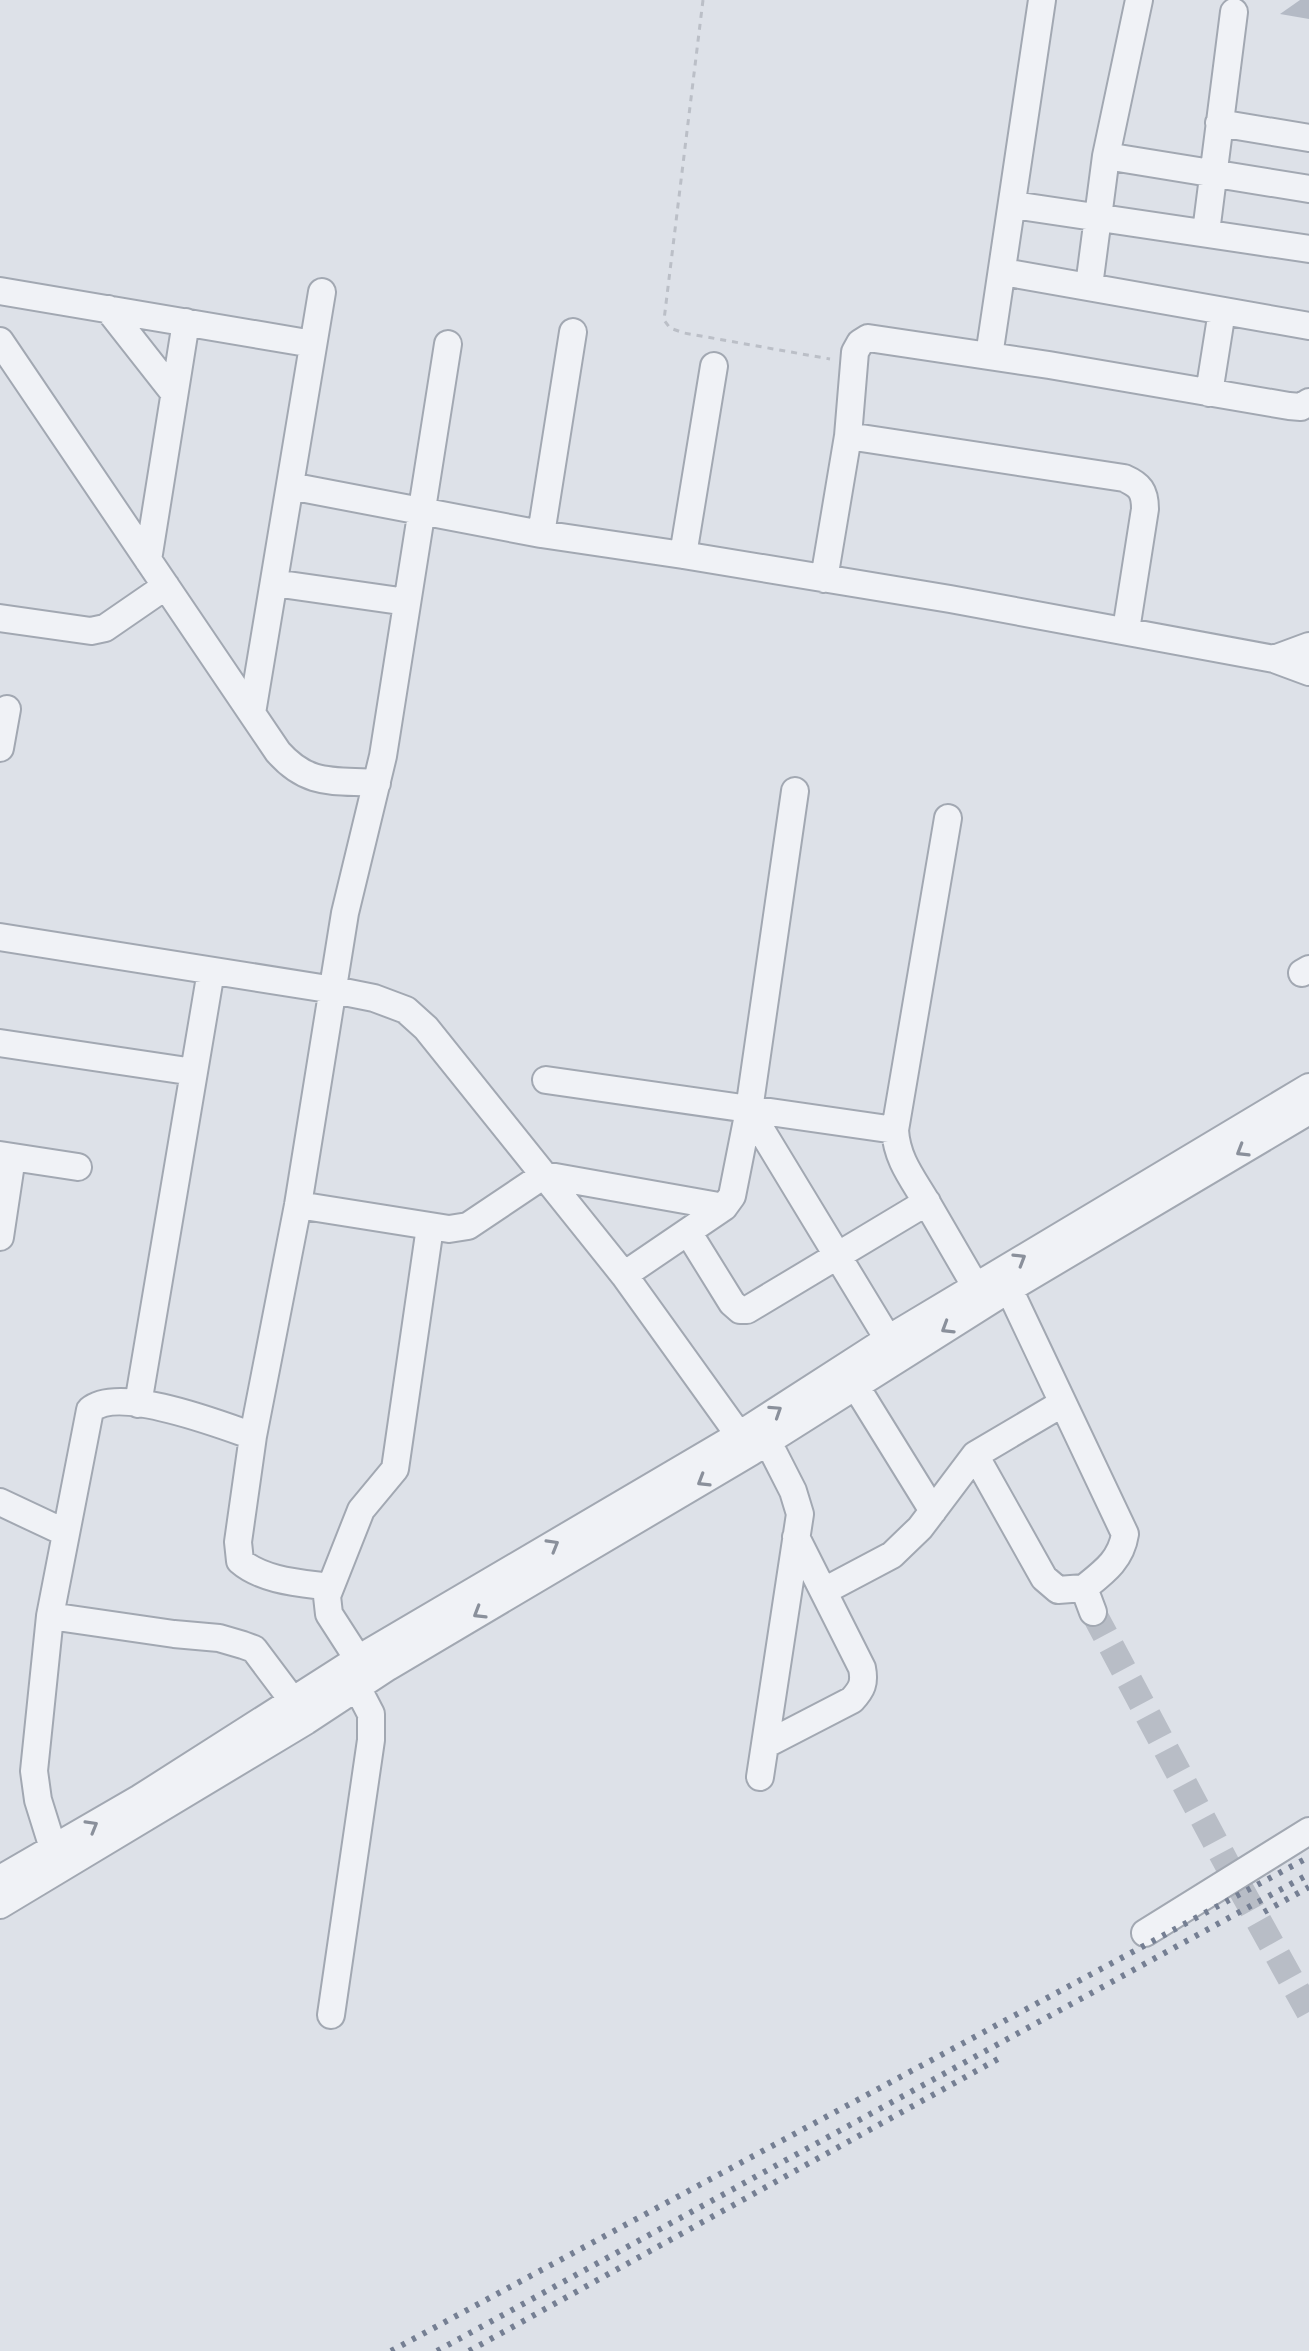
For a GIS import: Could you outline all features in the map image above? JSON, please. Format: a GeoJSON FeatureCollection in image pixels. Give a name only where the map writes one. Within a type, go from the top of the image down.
{"type":"FeatureCollection","features":[{"type":"Feature","properties":{"kind":"street"},"geometry":{"type":"LineString","coordinates":[[989,356],[1042,0]]}},
{"type":"Feature","properties":{"kind":"street"},"geometry":{"type":"LineString","coordinates":[[1089,286],[1106,156],[1139,0]]}},
{"type":"Feature","properties":{"kind":"street"},"geometry":{"type":"LineString","coordinates":[[1206,232],[1234,12]]}},
{"type":"Feature","properties":{"kind":"street"},"geometry":{"type":"LineString","coordinates":[[1219,123],[1309,138]]}},
{"type":"Feature","properties":{"kind":"street"},"geometry":{"type":"LineString","coordinates":[[1106,156],[1309,189]]}},
{"type":"Feature","properties":{"kind":"street"},"geometry":{"type":"LineString","coordinates":[[1013,205],[1309,249]]}},
{"type":"Feature","properties":{"kind":"street"},"geometry":{"type":"LineString","coordinates":[[1003,272],[1309,326]]}},
{"type":"Feature","properties":{"kind":"street"},"geometry":{"type":"LineString","coordinates":[[0,291],[313,344]]}},
{"type":"Feature","properties":{"kind":"street"},"geometry":{"type":"LineString","coordinates":[[252,713],[322,292]]}},
{"type":"Feature","properties":{"kind":"street"},"geometry":{"type":"LineString","coordinates":[[108,309],[174,393]]}},
{"type":"Feature","properties":{"kind":"street"},"geometry":{"type":"LineString","coordinates":[[1209,393],[1222,311]]}},
{"type":"Feature","properties":{"kind":"street"},"geometry":{"type":"LineString","coordinates":[[148,560],[186,322]]}},
{"type":"Feature","properties":{"kind":"street"},"geometry":{"type":"LineString","coordinates":[[541,534],[573,332]]}},
{"type":"Feature","properties":{"kind":"street"},"geometry":{"type":"LineString","coordinates":[[824,579],[848,436],[854,363],[860,343],[868,338],[1289,406],[1301,407],[1309,402]]}},
{"type":"Feature","properties":{"kind":"street"},"geometry":{"type":"LineString","coordinates":[[0,341],[278,752],[304,775],[377,783]]}},
{"type":"Feature","properties":{"kind":"street"},"geometry":{"type":"LineString","coordinates":[[330,1587],[278,1579],[245,1566],[240,1561],[238,1542],[253,1436],[298,1205],[345,913],[377,783],[448,344]]}},
{"type":"Feature","properties":{"kind":"street"},"geometry":{"type":"LineString","coordinates":[[683,555],[714,366]]}},
{"type":"Feature","properties":{"kind":"street"},"geometry":{"type":"LineString","coordinates":[[848,436],[1124,478],[1138,485],[1145,496],[1145,509],[1126,630]]}},
{"type":"Feature","properties":{"kind":"street"},"geometry":{"type":"LineString","coordinates":[[290,486],[541,534],[1126,630],[1274,659],[1309,672]]}},
{"type":"Feature","properties":{"kind":"street"},"geometry":{"type":"LineString","coordinates":[[274,583],[407,602]]}},
{"type":"Feature","properties":{"kind":"street"},"geometry":{"type":"LineString","coordinates":[[0,618],[91,631],[105,628],[166,586]]}},
{"type":"Feature","properties":{"kind":"street"},"geometry":{"type":"LineString","coordinates":[[1274,659],[1309,646]]}},
{"type":"Feature","properties":{"kind":"street"},"geometry":{"type":"LineString","coordinates":[[0,748],[7,709]]}},
{"type":"Feature","properties":{"kind":"street"},"geometry":{"type":"LineString","coordinates":[[624,1275],[724,1207],[737,1183],[795,791]]}},
{"type":"Feature","properties":{"kind":"street"},"geometry":{"type":"LineString","coordinates":[[948,818],[895,1130],[896,1147],[905,1170],[981,1295]]}},
{"type":"Feature","properties":{"kind":"street"},"geometry":{"type":"LineString","coordinates":[[0,937],[374,998],[406,1010],[426,1028],[793,1491],[800,1514],[760,1777]]}},
{"type":"Feature","properties":{"kind":"street"},"geometry":{"type":"LineString","coordinates":[[138,1404],[211,971]]}},
{"type":"Feature","properties":{"kind":"street"},"geometry":{"type":"LineString","coordinates":[[0,1043],[194,1072]]}},
{"type":"Feature","properties":{"kind":"street"},"geometry":{"type":"LineString","coordinates":[[546,1080],[895,1130]]}},
{"type":"Feature","properties":{"kind":"street"},"geometry":{"type":"LineString","coordinates":[[0,1879],[140,1798],[358,1659],[855,1385],[981,1295],[1309,1087]]}},
{"type":"Feature","properties":{"kind":"street"},"geometry":{"type":"LineString","coordinates":[[749,1110],[888,1339]]}},
{"type":"Feature","properties":{"kind":"street"},"geometry":{"type":"LineString","coordinates":[[0,1905],[69,1866],[752,1443],[888,1339],[981,1295],[1009,1289],[1309,1111]]}},
{"type":"Feature","properties":{"kind":"street"},"geometry":{"type":"LineString","coordinates":[[0,1237],[6,1156],[78,1167]]}},
{"type":"Feature","properties":{"kind":"street"},"geometry":{"type":"LineString","coordinates":[[298,1205],[430,1227],[468,1226],[544,1175],[724,1207]]}},
{"type":"Feature","properties":{"kind":"street"},"geometry":{"type":"LineString","coordinates":[[688,1232],[732,1303],[740,1310],[755,1307],[927,1202]]}},
{"type":"Feature","properties":{"kind":"street"},"geometry":{"type":"LineString","coordinates":[[358,1659],[329,1614],[327,1596],[361,1510],[395,1469],[430,1227]]}},
{"type":"Feature","properties":{"kind":"street"},"geometry":{"type":"LineString","coordinates":[[975,1455],[1044,1578],[1058,1590],[1089,1600],[1123,1546],[1125,1534],[1009,1289]]}},
{"type":"Feature","properties":{"kind":"street"},"geometry":{"type":"LineString","coordinates":[[855,1385],[933,1511]]}},
{"type":"Feature","properties":{"kind":"street"},"geometry":{"type":"LineString","coordinates":[[53,1848],[38,1800],[34,1771],[50,1616],[90,1410],[103,1401],[138,1404],[186,1412],[253,1436]]}},
{"type":"Feature","properties":{"kind":"street"},"geometry":{"type":"LineString","coordinates":[[824,1591],[892,1555],[920,1528],[975,1455],[1063,1403]]}},
{"type":"Feature","properties":{"kind":"street"},"geometry":{"type":"LineString","coordinates":[[0,1502],[66,1533]]}},
{"type":"Feature","properties":{"kind":"street"},"geometry":{"type":"LineString","coordinates":[[765,1745],[852,1700],[861,1690],[864,1680],[862,1668],[796,1537]]}},
{"type":"Feature","properties":{"kind":"street"},"geometry":{"type":"LineString","coordinates":[[50,1616],[219,1638],[243,1645],[254,1649],[293,1701]]}},
{"type":"Feature","properties":{"kind":"street"},"geometry":{"type":"LineString","coordinates":[[331,2015],[371,1740],[371,1714],[364,1695],[357,1687]]}},
{"type":"Feature","properties":{"kind":"street"},"geometry":{"type":"LineString","coordinates":[[1145,1933],[1309,1831]]}},
{"type":"Feature","properties":{"kind":"path"},"geometry":{"type":"LineString","coordinates":[[703,0],[664,320],[670,328],[684,333],[854,363]]}},
{"type":"Feature","properties":{"kind":"building"},"geometry":{"type":"Polygon","coordinates":[[[1300,0],[1309,0],[1309,19],[1280,14],[1300,0]]]}},
{"type":"Feature","properties":{"kind":"tunnel"},"geometry":{"type":"LineString","coordinates":[[1093,1612],[1309,2012]]}},
{"type":"Feature","properties":{"kind":"railway"},"geometry":{"type":"LineString","coordinates":[[391,2351],[1309,1857]]}},
{"type":"Feature","properties":{"kind":"railway"},"geometry":{"type":"LineString","coordinates":[[437,2351],[1309,1874]]}},
{"type":"Feature","properties":{"kind":"railway"},"geometry":{"type":"LineString","coordinates":[[1264,1912],[1309,1887]]}},
{"type":"Feature","properties":{"kind":"railway"},"geometry":{"type":"LineString","coordinates":[[469,2351],[998,2059]]}}]}
